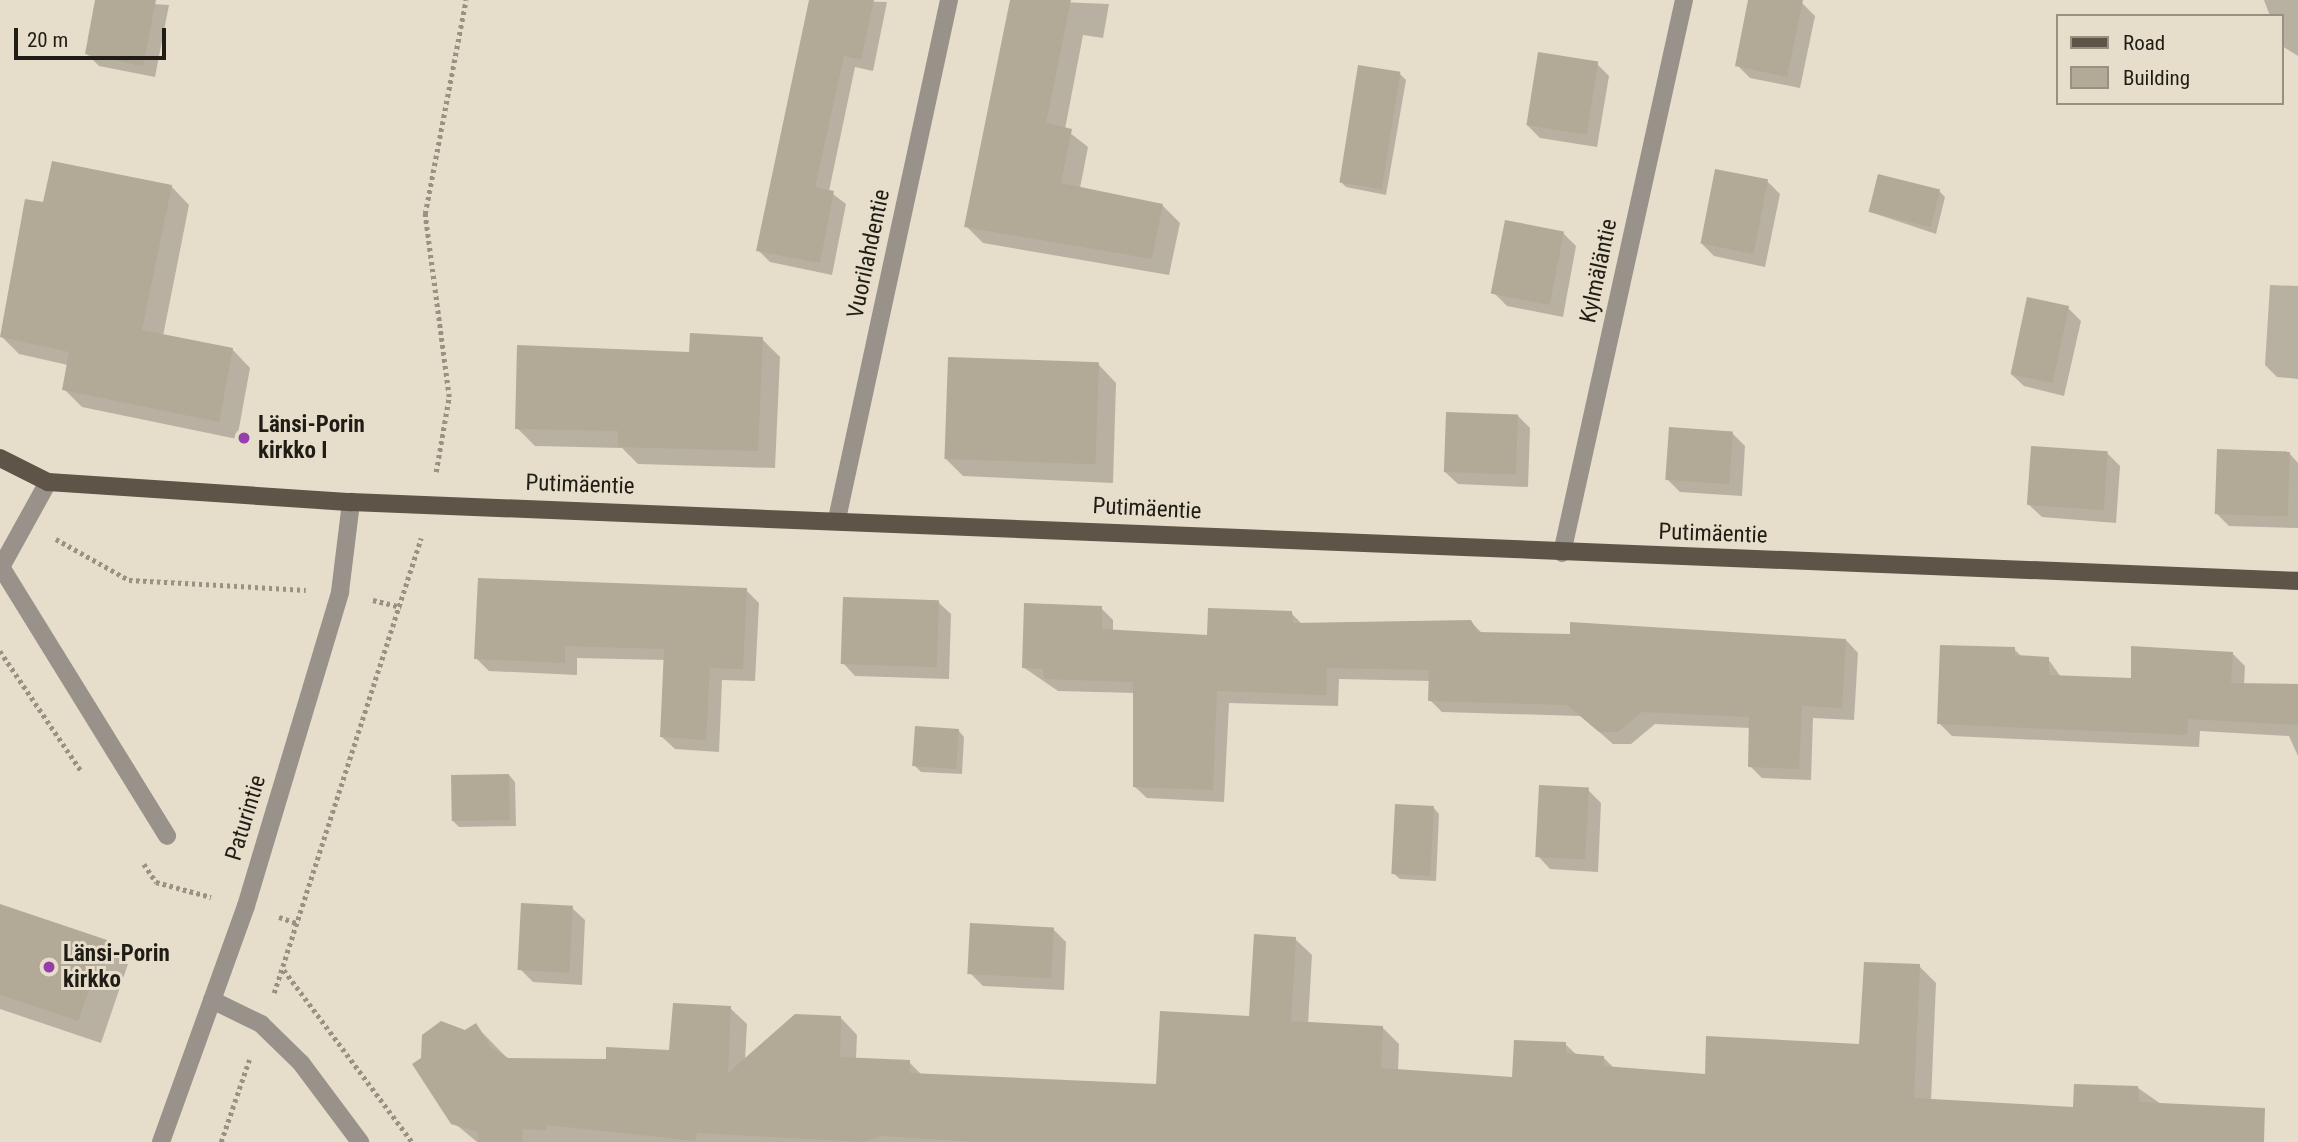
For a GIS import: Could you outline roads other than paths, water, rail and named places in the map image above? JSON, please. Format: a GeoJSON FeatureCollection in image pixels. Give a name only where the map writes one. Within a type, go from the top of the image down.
{"type":"FeatureCollection","features":[{"type":"Feature","properties":{"kind":"main road","name":"Putimäentie"},"geometry":{"type":"LineString","coordinates":[[0,458],[48,482],[351,502],[837,519],[1562,553],[2298,581]]}},
{"type":"Feature","properties":{"kind":"street","name":"Vuorilahdentie"},"geometry":{"type":"LineString","coordinates":[[837,519],[949,0]]}},
{"type":"Feature","properties":{"kind":"street","name":"Kylmäläntie"},"geometry":{"type":"LineString","coordinates":[[1562,553],[1684,0]]}},
{"type":"Feature","properties":{"kind":"street"},"geometry":{"type":"LineString","coordinates":[[48,482],[1,567],[167,836]]}},
{"type":"Feature","properties":{"kind":"street","name":"Paturintie"},"geometry":{"type":"LineString","coordinates":[[161,1142],[212,1000],[340,592],[351,502]]}},
{"type":"Feature","properties":{"kind":"street"},"geometry":{"type":"LineString","coordinates":[[212,1000],[261,1024],[301,1063],[360,1142]]}},
{"type":"Feature","properties":{"kind":"place","name":"Länsi-Porin kirkko I"},"geometry":{"type":"Point","coordinates":[244,438]}},
{"type":"Feature","properties":{"kind":"place","name":"Länsi-Porin kirkko"},"geometry":{"type":"Point","coordinates":[49,967]}}]}
